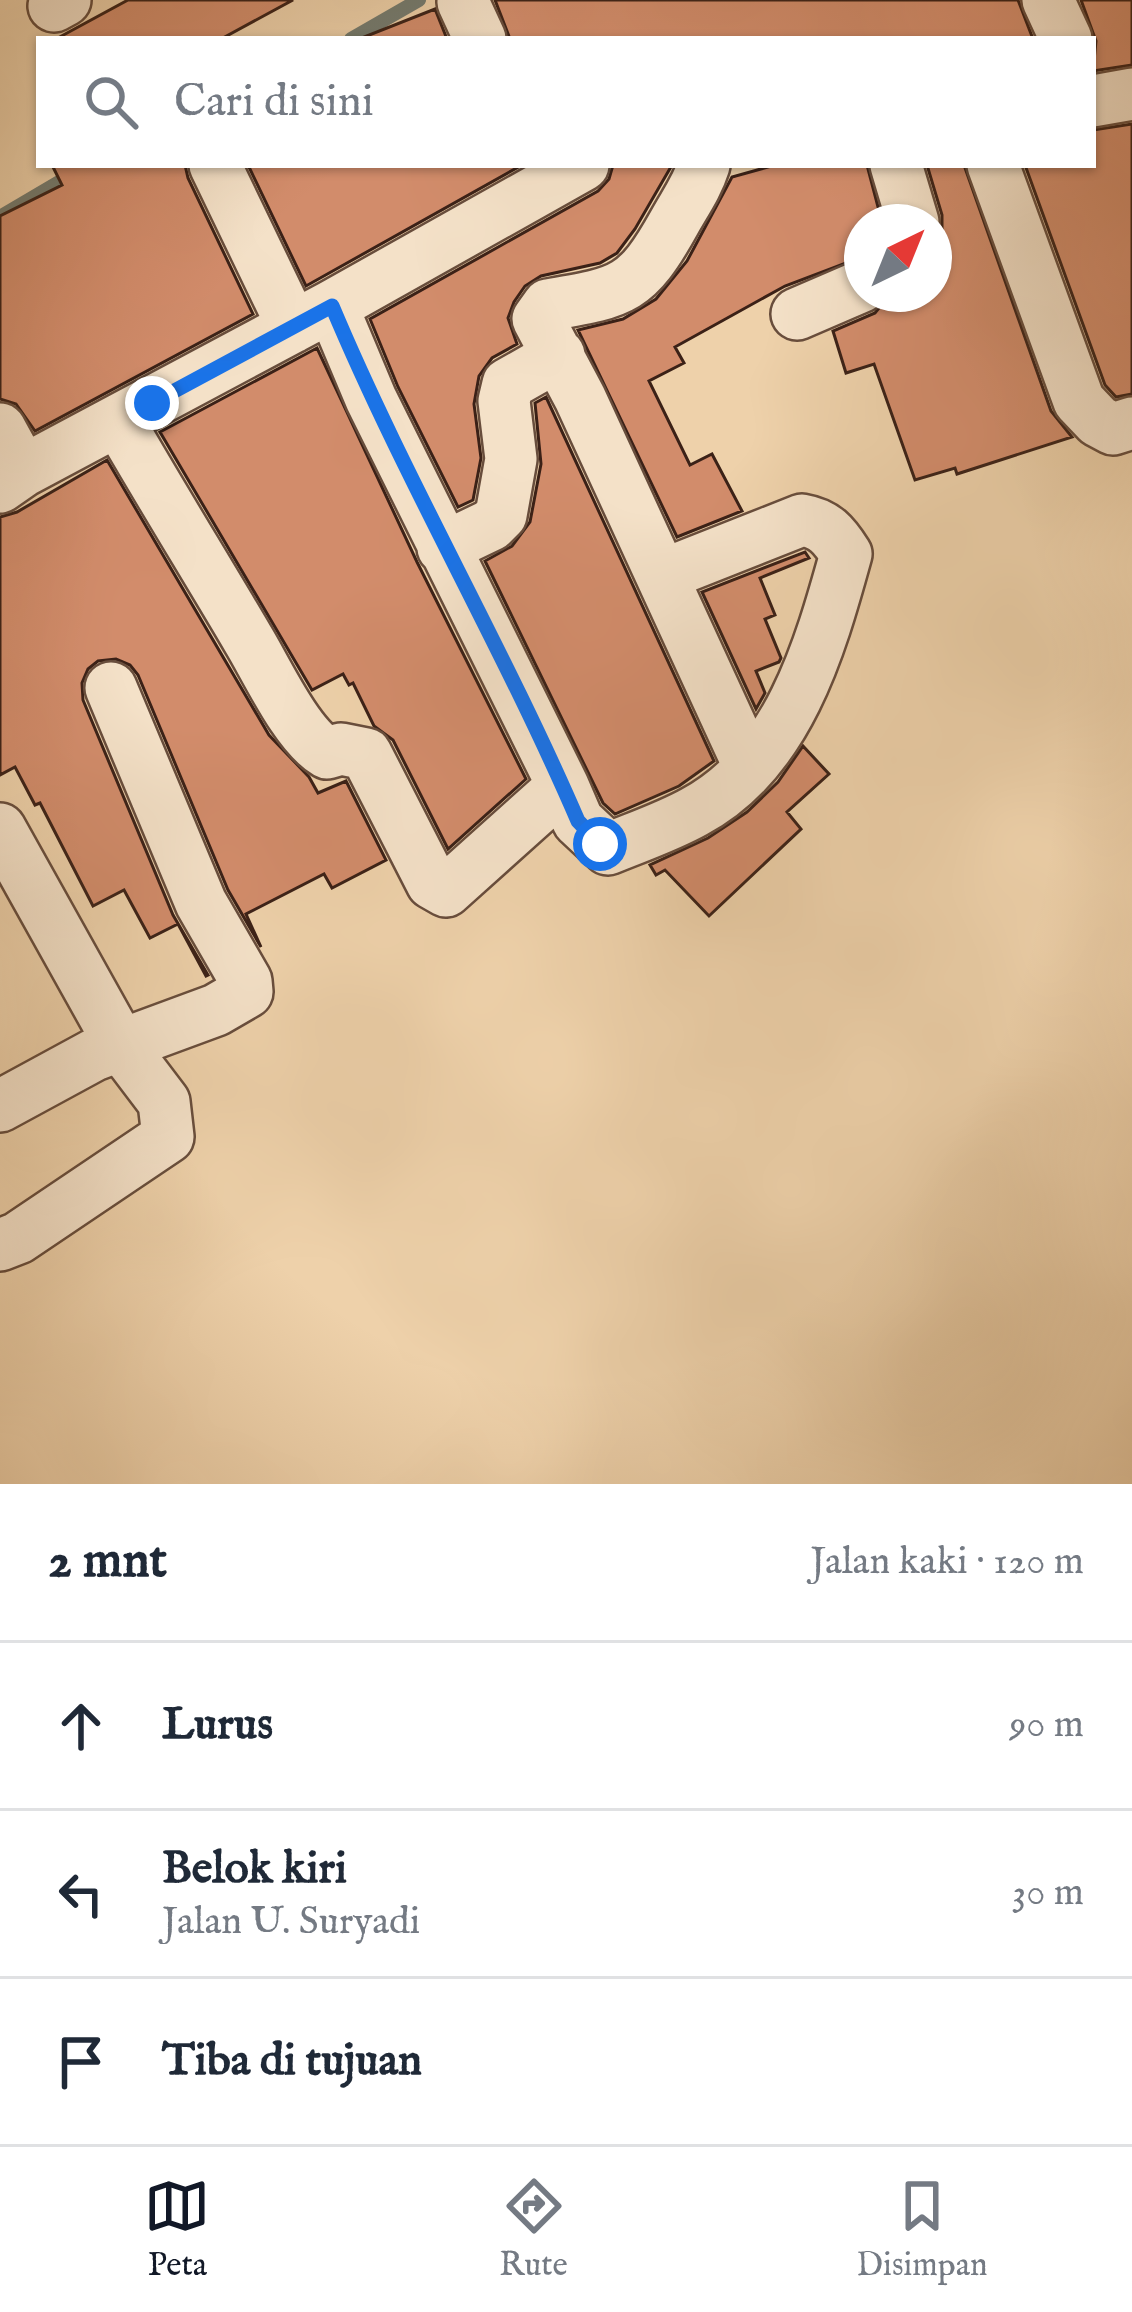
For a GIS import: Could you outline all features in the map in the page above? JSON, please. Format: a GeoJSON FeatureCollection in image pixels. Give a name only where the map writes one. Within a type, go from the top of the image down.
{"type":"FeatureCollection","features":[{"type":"Feature","properties":{"kind":"street"},"geometry":{"type":"LineString","coordinates":[[1048,0],[1065,36]]}},
{"type":"Feature","properties":{"kind":"street"},"geometry":{"type":"LineString","coordinates":[[1096,100],[1132,94]]}},
{"type":"Feature","properties":{"kind":"street"},"geometry":{"type":"LineString","coordinates":[[217,168],[371,399],[480,613],[578,821],[608,849],[697,811],[749,766],[788,718],[823,630],[846,554],[835,536],[818,523],[802,520],[663,575]]}},
{"type":"Feature","properties":{"kind":"street"},"geometry":{"type":"LineString","coordinates":[[703,168],[698,188],[642,274],[614,292],[543,308],[538,323],[559,355],[749,766]]}},
{"type":"Feature","properties":{"kind":"street"},"geometry":{"type":"LineString","coordinates":[[897,168],[908,204]]}},
{"type":"Feature","properties":{"kind":"street"},"geometry":{"type":"LineString","coordinates":[[994,168],[1079,401],[1113,429],[1132,423]]}},
{"type":"Feature","properties":{"kind":"street"},"geometry":{"type":"LineString","coordinates":[[8,462],[119,422],[312,317],[564,170]]}},
{"type":"Feature","properties":{"kind":"street"},"geometry":{"type":"LineString","coordinates":[[797,314],[844,294]]}},
{"type":"Feature","properties":{"kind":"street"},"geometry":{"type":"LineString","coordinates":[[443,548],[491,525],[501,515],[512,459],[506,390],[511,380],[559,355]]}},
{"type":"Feature","properties":{"kind":"street"},"geometry":{"type":"LineString","coordinates":[[119,422],[292,712],[327,753],[341,749],[366,754],[436,887],[446,891],[466,876],[563,786]]}},
{"type":"Feature","properties":{"kind":"street"},"geometry":{"type":"LineString","coordinates":[[0,1106],[119,1044],[245,996],[247,988],[201,903],[111,688]]}},
{"type":"Feature","properties":{"kind":"street"},"geometry":{"type":"LineString","coordinates":[[0,829],[119,1044],[164,1102],[167,1137],[18,1238],[0,1245]]}},
{"type":"Feature","properties":{"kind":"building"},"geometry":{"type":"Polygon","coordinates":[[[128,0],[293,0],[227,36],[62,36],[128,0]]]}},
{"type":"Feature","properties":{"kind":"building"},"geometry":{"type":"Polygon","coordinates":[[[495,0],[1018,0],[1032,36],[509,36],[495,0]]]}},
{"type":"Feature","properties":{"kind":"building"},"geometry":{"type":"Polygon","coordinates":[[[1081,0],[1132,0],[1132,65],[1096,71],[1094,36],[1081,0]]]}},
{"type":"Feature","properties":{"kind":"building"},"geometry":{"type":"Polygon","coordinates":[[[435,9],[446,36],[367,36],[435,9]]]}},
{"type":"Feature","properties":{"kind":"building"},"geometry":{"type":"Polygon","coordinates":[[[1132,124],[1132,394],[1116,397],[1105,385],[1026,168],[1096,168],[1096,130],[1132,124]]]}},
{"type":"Feature","properties":{"kind":"building"},"geometry":{"type":"Polygon","coordinates":[[[54,168],[186,168],[253,314],[35,431],[16,404],[0,399],[0,216],[62,185],[54,168]]]}},
{"type":"Feature","properties":{"kind":"building"},"geometry":{"type":"Polygon","coordinates":[[[249,168],[517,168],[306,286],[249,168]]]}},
{"type":"Feature","properties":{"kind":"building"},"geometry":{"type":"Polygon","coordinates":[[[612,168],[670,168],[617,253],[600,263],[541,276],[525,286],[514,302],[508,318],[517,344],[492,358],[479,376],[474,404],[481,458],[473,500],[458,507],[370,319],[598,191],[612,168]]]}},
{"type":"Feature","properties":{"kind":"building"},"geometry":{"type":"Polygon","coordinates":[[[764,168],[868,168],[877,204],[844,204],[844,264],[785,286],[675,347],[684,363],[649,381],[690,465],[712,454],[742,511],[677,537],[578,330],[623,319],[656,299],[687,261],[732,177],[764,168]]]}},
{"type":"Feature","properties":{"kind":"building"},"geometry":{"type":"Polygon","coordinates":[[[928,168],[965,168],[1051,411],[1072,437],[957,474],[955,468],[915,480],[874,364],[846,373],[833,331],[875,313],[952,312],[952,204],[939,204],[928,168]]]}},
{"type":"Feature","properties":{"kind":"building"},"geometry":{"type":"Polygon","coordinates":[[[317,348],[526,779],[448,849],[393,740],[374,726],[353,683],[349,685],[343,674],[312,690],[160,432],[317,348]]]}},
{"type":"Feature","properties":{"kind":"building"},"geometry":{"type":"Polygon","coordinates":[[[546,397],[714,761],[679,786],[615,814],[603,803],[485,561],[512,546],[530,522],[541,464],[535,403],[546,397]]]}},
{"type":"Feature","properties":{"kind":"building"},"geometry":{"type":"Polygon","coordinates":[[[107,460],[269,735],[318,793],[346,781],[386,860],[332,888],[324,874],[246,914],[261,947],[228,890],[138,675],[116,659],[98,661],[82,683],[83,700],[173,915],[208,975],[206,976],[178,924],[150,938],[124,890],[93,906],[40,803],[35,805],[15,767],[0,775],[0,517],[107,460]]]}},
{"type":"Feature","properties":{"kind":"building"},"geometry":{"type":"Polygon","coordinates":[[[805,552],[809,558],[760,578],[775,615],[765,619],[781,658],[756,671],[765,693],[756,709],[702,592],[805,552]]]}},
{"type":"Feature","properties":{"kind":"building"},"geometry":{"type":"Polygon","coordinates":[[[803,746],[829,774],[787,812],[801,829],[709,916],[665,870],[656,875],[650,865],[708,838],[747,812],[778,782],[803,746]]]}},
{"type":"Feature","properties":{"kind":"waterway"},"geometry":{"type":"LineString","coordinates":[[356,36],[419,0]]}},
{"type":"Feature","properties":{"kind":"waterway"},"geometry":{"type":"LineString","coordinates":[[0,217],[83,168]]}},
{"type":"Feature","properties":{"kind":"route"},"geometry":{"type":"LineString","coordinates":[[152,403],[332,306],[371,399],[480,613],[578,821],[600,844]]}}]}
